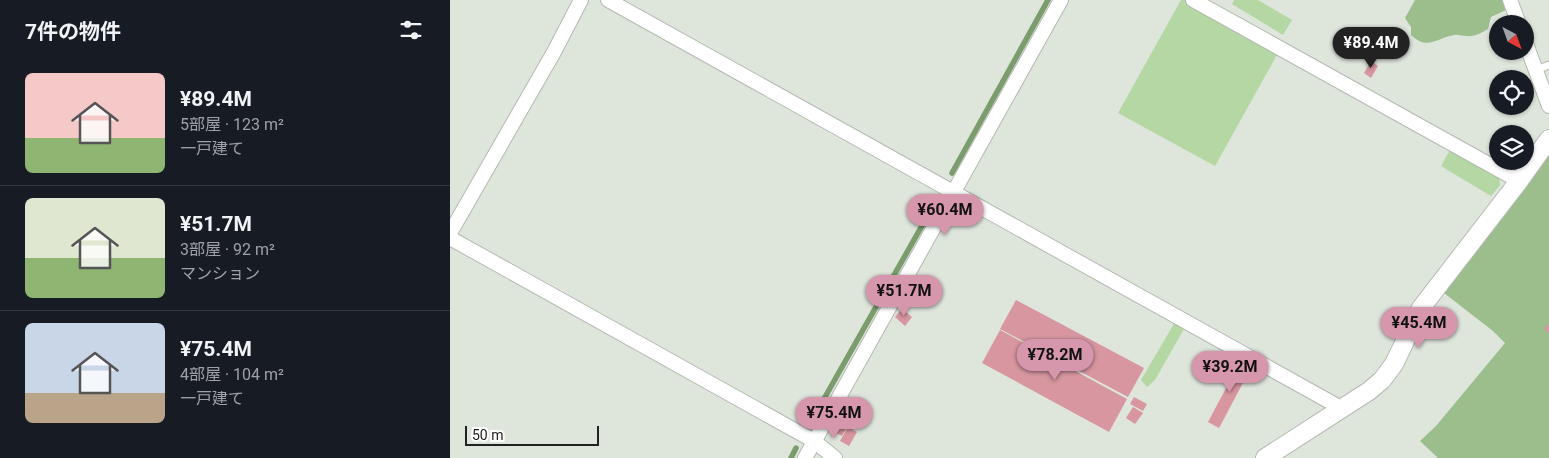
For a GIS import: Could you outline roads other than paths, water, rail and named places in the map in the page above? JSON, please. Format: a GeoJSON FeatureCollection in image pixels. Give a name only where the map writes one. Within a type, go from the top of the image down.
{"type":"FeatureCollection","features":[{"type":"Feature","properties":{"kind":"street"},"geometry":{"type":"LineString","coordinates":[[450,233],[554,52],[581,0]]}},
{"type":"Feature","properties":{"kind":"street"},"geometry":{"type":"LineString","coordinates":[[608,0],[1341,408]]}},
{"type":"Feature","properties":{"kind":"street"},"geometry":{"type":"LineString","coordinates":[[805,458],[1061,0]]}},
{"type":"Feature","properties":{"kind":"street"},"geometry":{"type":"LineString","coordinates":[[1192,0],[1519,182]]}},
{"type":"Feature","properties":{"kind":"street"},"geometry":{"type":"LineString","coordinates":[[1510,0],[1516,15]]}},
{"type":"Feature","properties":{"kind":"street"},"geometry":{"type":"LineString","coordinates":[[1532,60],[1548,104]]}},
{"type":"Feature","properties":{"kind":"street"},"geometry":{"type":"LineString","coordinates":[[1265,458],[1369,391],[1387,374],[1394,364],[1421,308],[1519,182],[1549,139]]}},
{"type":"Feature","properties":{"kind":"street"},"geometry":{"type":"LineString","coordinates":[[450,238],[814,441],[834,458]]}},
{"type":"Feature","properties":{"kind":"lane"},"geometry":{"type":"LineString","coordinates":[[1536,70],[1549,65]]}},
{"type":"Feature","properties":{"kind":"waterway"},"geometry":{"type":"LineString","coordinates":[[952,173],[1048,0]]}},
{"type":"Feature","properties":{"kind":"waterway"},"geometry":{"type":"LineString","coordinates":[[812,420],[936,201]]}},
{"type":"Feature","properties":{"kind":"waterway"},"geometry":{"type":"LineString","coordinates":[[791,458],[796,448]]}}]}
